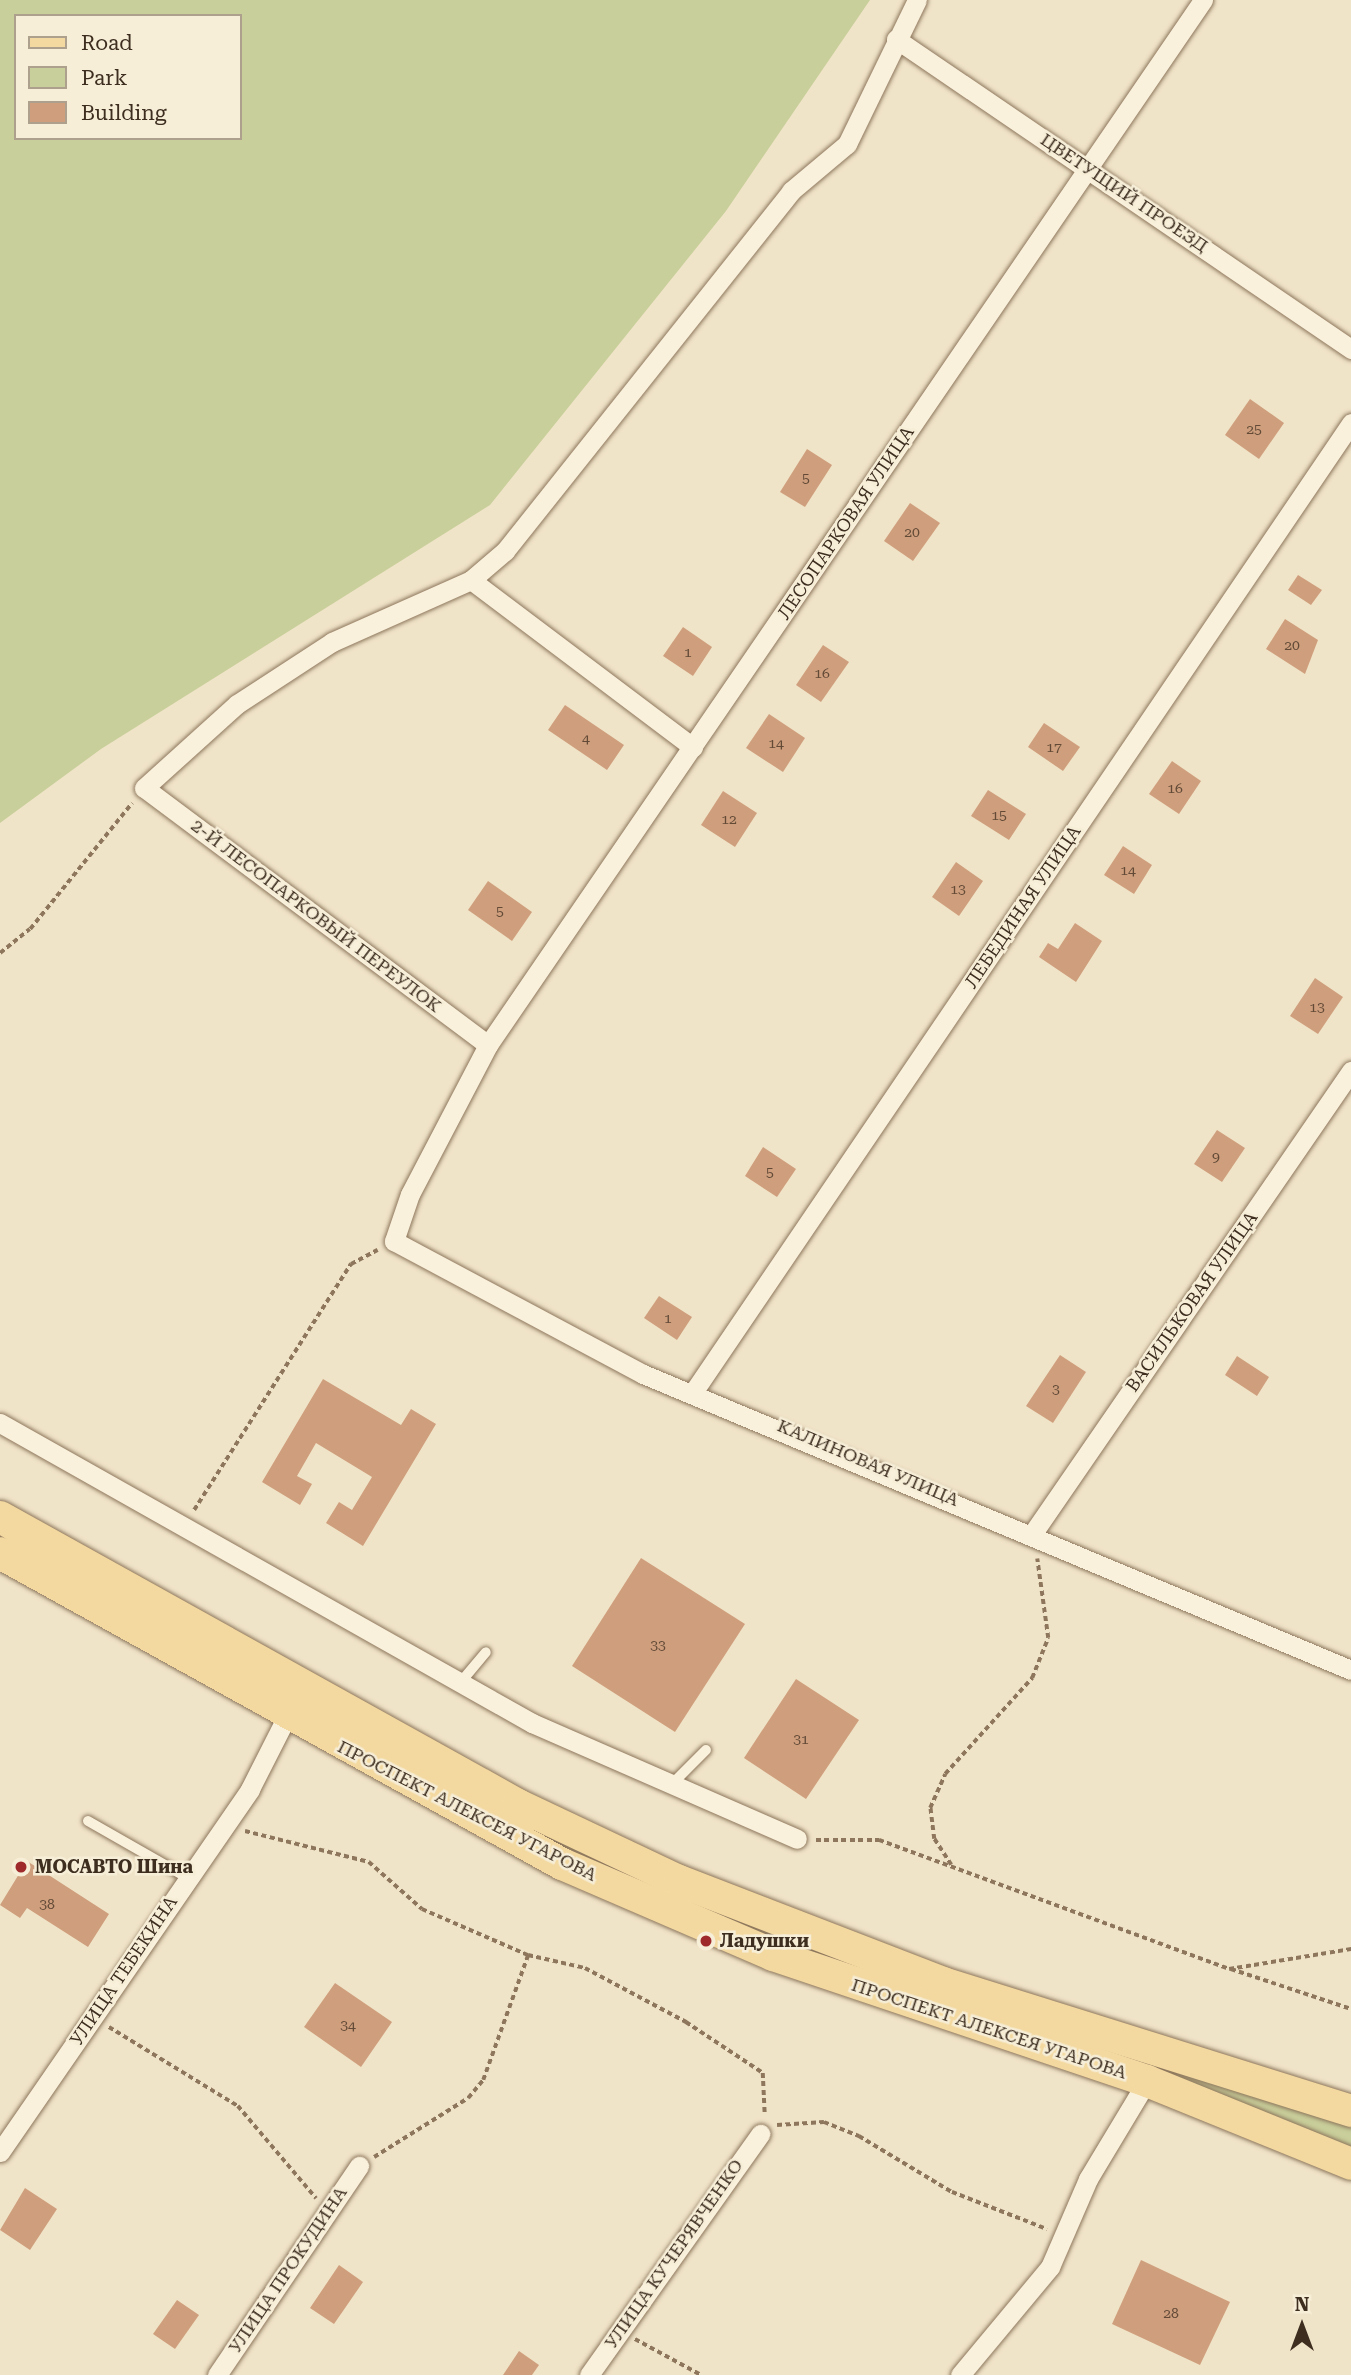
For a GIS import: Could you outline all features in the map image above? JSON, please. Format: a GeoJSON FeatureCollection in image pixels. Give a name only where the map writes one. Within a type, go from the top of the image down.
{"type":"FeatureCollection","features":[{"type":"Feature","properties":{"kind":"main road","name":"ПРОСПЕКТ АЛЕКСЕЯ УГАРОВА"},"geometry":{"type":"LineString","coordinates":[[0,1517],[302,1689],[518,1805],[679,1881],[943,1983],[1351,2111]]}},
{"type":"Feature","properties":{"kind":"main road","name":"ПРОСПЕКТ АЛЕКСЕЯ УГАРОВА"},"geometry":{"type":"LineString","coordinates":[[0,1553],[286,1716],[562,1864],[773,1955],[1147,2081],[1351,2164]]}},
{"type":"Feature","properties":{"kind":"main road"},"geometry":{"type":"LineString","coordinates":[[286,1716],[302,1689]]}},
{"type":"Feature","properties":{"kind":"street"},"geometry":{"type":"LineString","coordinates":[[144,788],[237,704],[332,642],[471,580],[505,551],[791,191],[847,144],[896,39],[918,0]]}},
{"type":"Feature","properties":{"kind":"street","name":"ЛЕСОПАРКОВАЯ УЛИЦА"},"geometry":{"type":"LineString","coordinates":[[394,1241],[410,1194],[488,1045],[1203,0]]}},
{"type":"Feature","properties":{"kind":"street","name":"ЦВЕТУЩИЙ ПРОЕЗД"},"geometry":{"type":"LineString","coordinates":[[896,39],[1351,349]]}},
{"type":"Feature","properties":{"kind":"street","name":"ЛЕБЕДИНАЯ УЛИЦА"},"geometry":{"type":"LineString","coordinates":[[694,1391],[1351,423]]}},
{"type":"Feature","properties":{"kind":"street"},"geometry":{"type":"LineString","coordinates":[[471,580],[693,747]]}},
{"type":"Feature","properties":{"kind":"street","name":"2-Й ЛЕСОПАРКОВЫЙ ПЕРЕУЛОК"},"geometry":{"type":"LineString","coordinates":[[144,788],[488,1045]]}},
{"type":"Feature","properties":{"kind":"street","name":"ВАСИЛЬКОВАЯ УЛИЦА"},"geometry":{"type":"LineString","coordinates":[[1033,1532],[1351,1071]]}},
{"type":"Feature","properties":{"kind":"street","name":"КАЛИНОВАЯ УЛИЦА"},"geometry":{"type":"LineString","coordinates":[[394,1241],[643,1374],[694,1391],[1033,1532],[1351,1670]]}},
{"type":"Feature","properties":{"kind":"street"},"geometry":{"type":"LineString","coordinates":[[0,1423],[532,1723],[797,1839]]}},
{"type":"Feature","properties":{"kind":"street","name":"УЛИЦА ТЕБЕКИНА"},"geometry":{"type":"LineString","coordinates":[[0,2152],[229,1820],[286,1716]]}},
{"type":"Feature","properties":{"kind":"street"},"geometry":{"type":"LineString","coordinates":[[960,2375],[1050,2267],[1088,2179],[1147,2081]]}},
{"type":"Feature","properties":{"kind":"street","name":"УЛИЦА КУЧЕРЯВЧЕНКО"},"geometry":{"type":"LineString","coordinates":[[589,2375],[760,2134]]}},
{"type":"Feature","properties":{"kind":"street","name":"УЛИЦА ПРОКУДИНА"},"geometry":{"type":"LineString","coordinates":[[217,2375],[359,2166]]}},
{"type":"Feature","properties":{"kind":"lane"},"geometry":{"type":"LineString","coordinates":[[460,1682],[486,1652]]}},
{"type":"Feature","properties":{"kind":"lane"},"geometry":{"type":"LineString","coordinates":[[671,1784],[706,1750]]}},
{"type":"Feature","properties":{"kind":"lane"},"geometry":{"type":"LineString","coordinates":[[88,1821],[188,1878]]}},
{"type":"Feature","properties":{"kind":"path"},"geometry":{"type":"LineString","coordinates":[[0,953],[30,929],[144,788]]}},
{"type":"Feature","properties":{"kind":"path"},"geometry":{"type":"LineString","coordinates":[[183,1526],[351,1264],[394,1241]]}},
{"type":"Feature","properties":{"kind":"path"},"geometry":{"type":"LineString","coordinates":[[952,1867],[934,1839],[930,1808],[945,1774],[1032,1678],[1048,1638],[1033,1532]]}},
{"type":"Feature","properties":{"kind":"path"},"geometry":{"type":"LineString","coordinates":[[229,1820],[243,1830],[369,1862],[422,1909],[528,1955],[585,1968],[763,2073],[768,2103],[760,2134]]}},
{"type":"Feature","properties":{"kind":"path"},"geometry":{"type":"LineString","coordinates":[[797,1839],[879,1840],[1229,1969],[1351,2009]]}},
{"type":"Feature","properties":{"kind":"path"},"geometry":{"type":"LineString","coordinates":[[1229,1969],[1351,1949]]}},
{"type":"Feature","properties":{"kind":"path"},"geometry":{"type":"LineString","coordinates":[[359,2166],[468,2098],[483,2080],[528,1955]]}},
{"type":"Feature","properties":{"kind":"path"},"geometry":{"type":"LineString","coordinates":[[91,2019],[132,2037],[238,2106],[327,2213]]}},
{"type":"Feature","properties":{"kind":"path"},"geometry":{"type":"LineString","coordinates":[[760,2134],[783,2122],[824,2122],[886,2147],[952,2192],[1064,2235]]}},
{"type":"Feature","properties":{"kind":"path"},"geometry":{"type":"LineString","coordinates":[[620,2331],[701,2375]]}},
{"type":"Feature","properties":{"kind":"green space"},"geometry":{"type":"Polygon","coordinates":[[[0,0],[870,0],[726,211],[490,505],[101,749],[0,823],[0,0]]]}},
{"type":"Feature","properties":{"kind":"green space"},"geometry":{"type":"Polygon","coordinates":[[[487,1800],[1351,2123],[1351,2151],[726,1923],[523,1829],[487,1800]]]}},
{"type":"Feature","properties":{"kind":"building"},"geometry":{"type":"Polygon","coordinates":[[[1250,399],[1284,423],[1259,459],[1225,435],[1250,399]]]}},
{"type":"Feature","properties":{"kind":"building"},"geometry":{"type":"Polygon","coordinates":[[[807,449],[832,465],[805,507],[780,492],[807,449]]]}},
{"type":"Feature","properties":{"kind":"building"},"geometry":{"type":"Polygon","coordinates":[[[910,503],[940,523],[913,561],[884,541],[910,503]]]}},
{"type":"Feature","properties":{"kind":"building"},"geometry":{"type":"Polygon","coordinates":[[[1298,575],[1322,590],[1311,605],[1288,590],[1298,575]]]}},
{"type":"Feature","properties":{"kind":"building"},"geometry":{"type":"Polygon","coordinates":[[[1285,619],[1318,640],[1305,674],[1266,649],[1285,619]]]}},
{"type":"Feature","properties":{"kind":"building"},"geometry":{"type":"Polygon","coordinates":[[[683,627],[712,647],[693,676],[663,656],[683,627]]]}},
{"type":"Feature","properties":{"kind":"building"},"geometry":{"type":"Polygon","coordinates":[[[823,645],[849,662],[821,702],[796,685],[823,645]]]}},
{"type":"Feature","properties":{"kind":"building"},"geometry":{"type":"Polygon","coordinates":[[[565,705],[624,745],[607,770],[548,730],[565,705]]]}},
{"type":"Feature","properties":{"kind":"building"},"geometry":{"type":"Polygon","coordinates":[[[769,714],[805,738],[783,772],[746,748],[769,714]]]}},
{"type":"Feature","properties":{"kind":"building"},"geometry":{"type":"Polygon","coordinates":[[[1044,723],[1080,747],[1063,771],[1028,747],[1044,723]]]}},
{"type":"Feature","properties":{"kind":"building"},"geometry":{"type":"Polygon","coordinates":[[[1172,761],[1201,781],[1179,814],[1149,794],[1172,761]]]}},
{"type":"Feature","properties":{"kind":"building"},"geometry":{"type":"Polygon","coordinates":[[[988,790],[1026,814],[1009,840],[971,816],[988,790]]]}},
{"type":"Feature","properties":{"kind":"building"},"geometry":{"type":"Polygon","coordinates":[[[723,791],[757,813],[735,847],[701,825],[723,791]]]}},
{"type":"Feature","properties":{"kind":"building"},"geometry":{"type":"Polygon","coordinates":[[[1123,846],[1152,865],[1134,894],[1104,875],[1123,846]]]}},
{"type":"Feature","properties":{"kind":"building"},"geometry":{"type":"Polygon","coordinates":[[[956,862],[983,881],[959,916],[932,897],[956,862]]]}},
{"type":"Feature","properties":{"kind":"building"},"geometry":{"type":"Polygon","coordinates":[[[488,881],[532,912],[512,941],[468,910],[488,881]]]}},
{"type":"Feature","properties":{"kind":"building"},"geometry":{"type":"Polygon","coordinates":[[[1075,923],[1102,941],[1076,982],[1039,957],[1048,943],[1058,949],[1075,923]]]}},
{"type":"Feature","properties":{"kind":"building"},"geometry":{"type":"Polygon","coordinates":[[[1315,978],[1343,997],[1318,1034],[1290,1016],[1315,978]]]}},
{"type":"Feature","properties":{"kind":"building"},"geometry":{"type":"Polygon","coordinates":[[[1217,1130],[1245,1148],[1222,1182],[1194,1164],[1217,1130]]]}},
{"type":"Feature","properties":{"kind":"building"},"geometry":{"type":"Polygon","coordinates":[[[763,1147],[796,1169],[777,1197],[745,1176],[763,1147]]]}},
{"type":"Feature","properties":{"kind":"building"},"geometry":{"type":"Polygon","coordinates":[[[659,1296],[692,1317],[677,1340],[644,1318],[659,1296]]]}},
{"type":"Feature","properties":{"kind":"building"},"geometry":{"type":"Polygon","coordinates":[[[1060,1355],[1086,1372],[1053,1423],[1026,1406],[1060,1355]]]}},
{"type":"Feature","properties":{"kind":"building"},"geometry":{"type":"Polygon","coordinates":[[[1237,1356],[1269,1377],[1257,1396],[1225,1375],[1237,1356]]]}},
{"type":"Feature","properties":{"kind":"building"},"geometry":{"type":"Polygon","coordinates":[[[323,1379],[401,1425],[411,1409],[436,1424],[363,1546],[326,1523],[339,1502],[352,1510],[372,1477],[316,1443],[297,1476],[312,1484],[300,1505],[262,1482],[323,1379]]]}},
{"type":"Feature","properties":{"kind":"building"},"geometry":{"type":"Polygon","coordinates":[[[641,1558],[745,1624],[675,1732],[572,1666],[641,1558]]]}},
{"type":"Feature","properties":{"kind":"building"},"geometry":{"type":"Polygon","coordinates":[[[796,1679],[859,1720],[806,1799],[744,1758],[796,1679]]]}},
{"type":"Feature","properties":{"kind":"building"},"geometry":{"type":"Polygon","coordinates":[[[27,1861],[109,1914],[88,1947],[27,1908],[20,1918],[0,1905],[27,1861]]]}},
{"type":"Feature","properties":{"kind":"building"},"geometry":{"type":"Polygon","coordinates":[[[335,1983],[392,2022],[361,2067],[304,2027],[335,1983]]]}},
{"type":"Feature","properties":{"kind":"building"},"geometry":{"type":"Polygon","coordinates":[[[25,2188],[57,2209],[30,2250],[0,2230],[25,2188]]]}},
{"type":"Feature","properties":{"kind":"building"},"geometry":{"type":"Polygon","coordinates":[[[1141,2260],[1230,2302],[1200,2365],[1112,2324],[1141,2260]]]}},
{"type":"Feature","properties":{"kind":"building"},"geometry":{"type":"Polygon","coordinates":[[[339,2265],[363,2282],[334,2324],[310,2308],[339,2265]]]}},
{"type":"Feature","properties":{"kind":"building"},"geometry":{"type":"Polygon","coordinates":[[[177,2300],[199,2315],[175,2349],[153,2334],[177,2300]]]}},
{"type":"Feature","properties":{"kind":"building"},"geometry":{"type":"Polygon","coordinates":[[[519,2351],[539,2365],[532,2375],[503,2375],[519,2351]]]}},
{"type":"Feature","properties":{"kind":"place","name":"МОСАВТО Шина"},"geometry":{"type":"Point","coordinates":[21,1867]}},
{"type":"Feature","properties":{"kind":"place","name":"Ладушки"},"geometry":{"type":"Point","coordinates":[706,1941]}}]}
